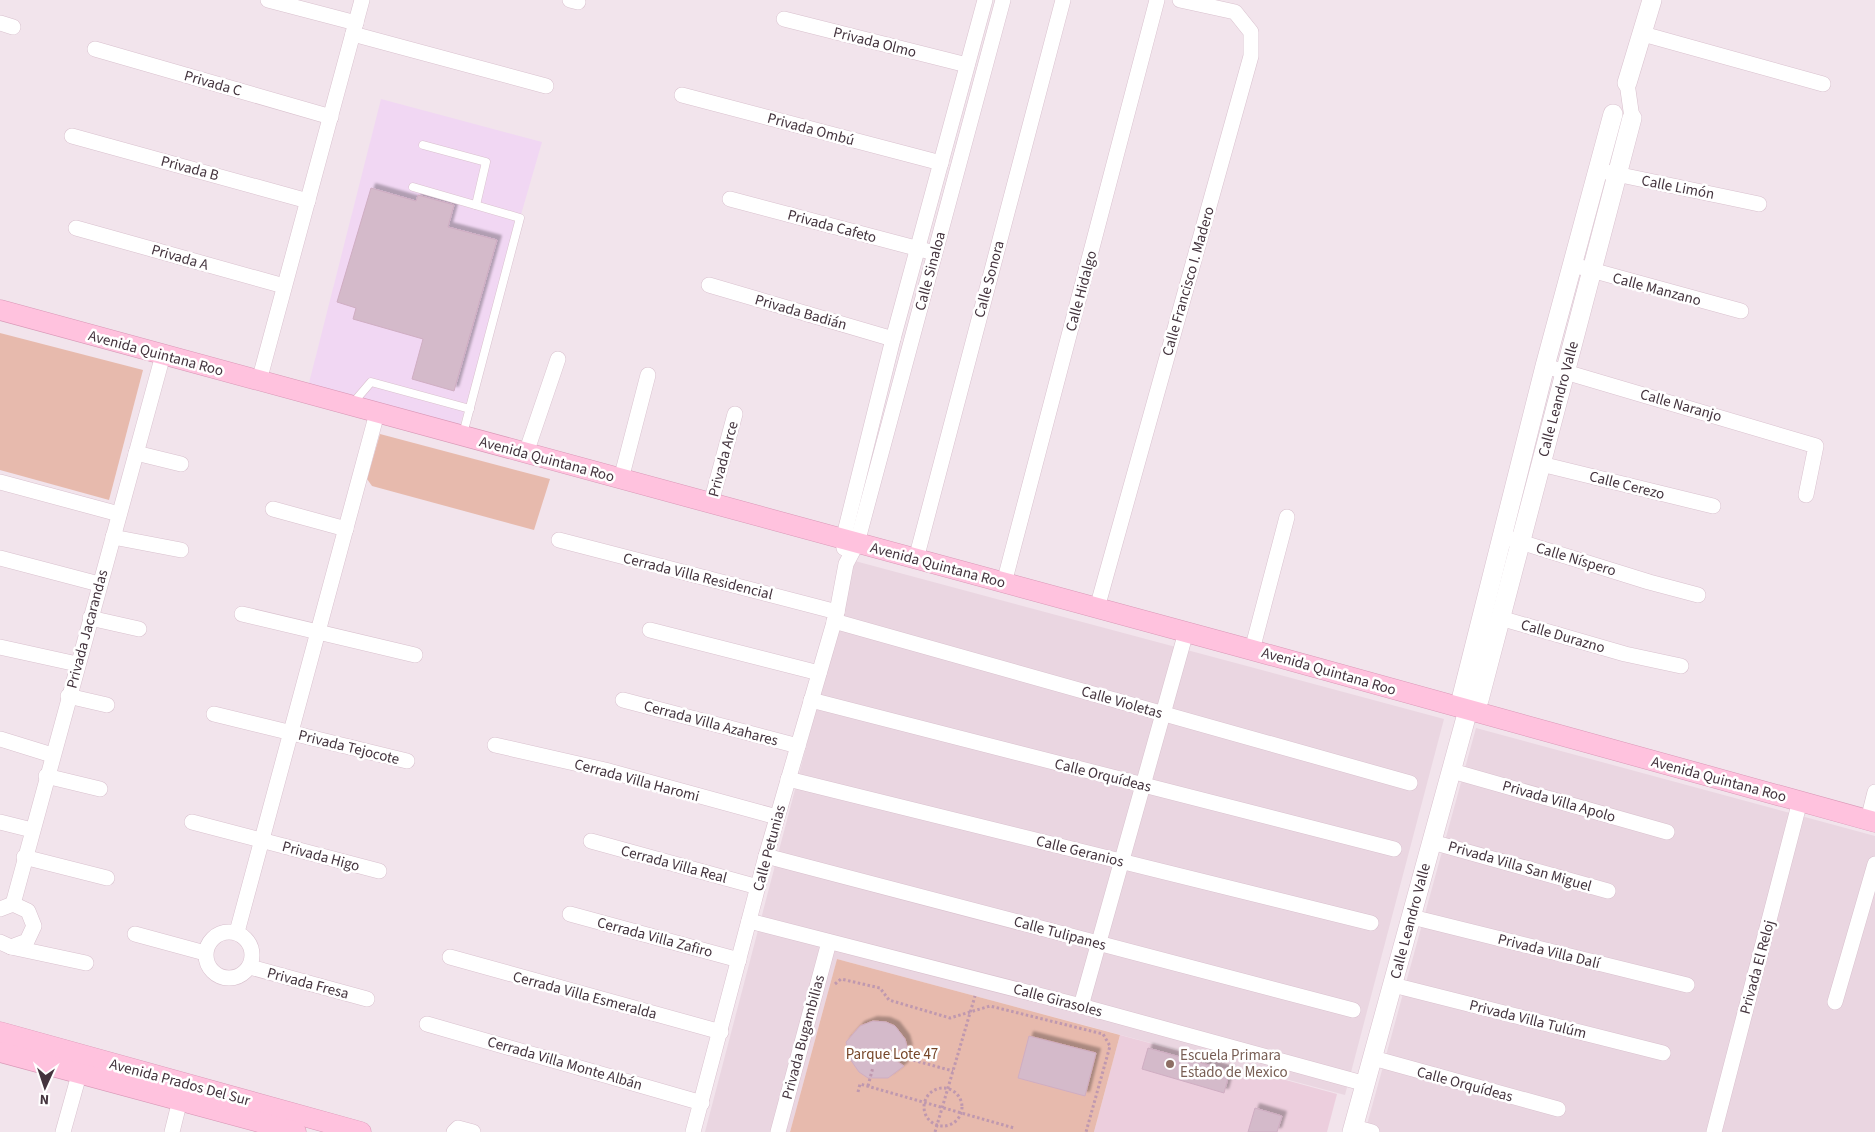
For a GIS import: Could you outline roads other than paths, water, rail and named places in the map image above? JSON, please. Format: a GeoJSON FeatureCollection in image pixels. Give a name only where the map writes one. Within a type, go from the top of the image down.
{"type":"FeatureCollection","features":[{"type":"Feature","properties":{"kind":"main road","name":"Avenida Quintana Roo"},"geometry":{"type":"LineString","coordinates":[[0,310],[1252,650],[1872,821]]}},
{"type":"Feature","properties":{"kind":"main road","name":"Avenida Prados Del Sur"},"geometry":{"type":"LineString","coordinates":[[0,1032],[82,1065],[180,1100],[288,1131]]}},
{"type":"Feature","properties":{"kind":"main road","name":"Avenida Prados Del Sur"},"geometry":{"type":"LineString","coordinates":[[0,1052],[82,1065],[361,1132]]}},
{"type":"Feature","properties":{"kind":"street"},"geometry":{"type":"LineString","coordinates":[[268,0],[354,29],[546,86]]}},
{"type":"Feature","properties":{"kind":"street"},"geometry":{"type":"LineString","coordinates":[[259,381],[362,0]]}},
{"type":"Feature","properties":{"kind":"street","name":"Calle Sinaloa"},"geometry":{"type":"LineString","coordinates":[[850,541],[893,339],[984,0]]}},
{"type":"Feature","properties":{"kind":"street","name":"Calle Sinaloa"},"geometry":{"type":"LineString","coordinates":[[850,541],[935,253],[1003,0]]}},
{"type":"Feature","properties":{"kind":"street","name":"Calle Sonora"},"geometry":{"type":"LineString","coordinates":[[916,559],[1063,0]]}},
{"type":"Feature","properties":{"kind":"street","name":"Calle Hidalgo"},"geometry":{"type":"LineString","coordinates":[[1004,583],[1157,0]]}},
{"type":"Feature","properties":{"kind":"street","name":"Calle Francisco I. Madero"},"geometry":{"type":"LineString","coordinates":[[1097,608],[1252,56],[1250,32],[1235,12],[1180,0]]}},
{"type":"Feature","properties":{"kind":"street","name":"Calle Leandro Valle"},"geometry":{"type":"LineString","coordinates":[[1468,710],[1462,696],[1545,366],[1613,114],[1627,83],[1652,0]]}},
{"type":"Feature","properties":{"kind":"street","name":"Privada Olmo"},"geometry":{"type":"LineString","coordinates":[[784,19],[967,65]]}},
{"type":"Feature","properties":{"kind":"street"},"geometry":{"type":"LineString","coordinates":[[1643,34],[1823,84]]}},
{"type":"Feature","properties":{"kind":"street","name":"Privada C"},"geometry":{"type":"LineString","coordinates":[[95,49],[331,117]]}},
{"type":"Feature","properties":{"kind":"street","name":"Calle Leandro Valle"},"geometry":{"type":"LineString","coordinates":[[1353,1129],[1468,710],[1479,700],[1618,175],[1632,118],[1627,83]]}},
{"type":"Feature","properties":{"kind":"street","name":"Privada Ombú"},"geometry":{"type":"LineString","coordinates":[[682,95],[941,163]]}},
{"type":"Feature","properties":{"kind":"street","name":"Privada B"},"geometry":{"type":"LineString","coordinates":[[72,136],[308,200]]}},
{"type":"Feature","properties":{"kind":"street","name":"Calle Limón"},"geometry":{"type":"LineString","coordinates":[[1598,170],[1759,204]]}},
{"type":"Feature","properties":{"kind":"street","name":"Privada Cafeto"},"geometry":{"type":"LineString","coordinates":[[730,199],[935,253]]}},
{"type":"Feature","properties":{"kind":"street","name":"Privada A"},"geometry":{"type":"LineString","coordinates":[[76,228],[284,286]]}},
{"type":"Feature","properties":{"kind":"street","name":"Calle Manzano"},"geometry":{"type":"LineString","coordinates":[[1573,265],[1592,272],[1741,311]]}},
{"type":"Feature","properties":{"kind":"street","name":"Privada Badián"},"geometry":{"type":"LineString","coordinates":[[709,285],[893,339]]}},
{"type":"Feature","properties":{"kind":"street","name":"Privada Jacarandas"},"geometry":{"type":"LineString","coordinates":[[6,944],[27,941],[34,926],[28,911],[6,906],[32,830],[163,355]]}},
{"type":"Feature","properties":{"kind":"street"},"geometry":{"type":"LineString","coordinates":[[526,453],[558,359]]}},
{"type":"Feature","properties":{"kind":"street","name":"Calle Naranjo"},"geometry":{"type":"LineString","coordinates":[[1545,366],[1816,446],[1806,495]]}},
{"type":"Feature","properties":{"kind":"street"},"geometry":{"type":"LineString","coordinates":[[621,479],[648,375]]}},
{"type":"Feature","properties":{"kind":"street"},"geometry":{"type":"LineString","coordinates":[[237,932],[377,413]]}},
{"type":"Feature","properties":{"kind":"street","name":"Privada Arce"},"geometry":{"type":"LineString","coordinates":[[711,504],[735,414]]}},
{"type":"Feature","properties":{"kind":"street"},"geometry":{"type":"LineString","coordinates":[[136,453],[181,464]]}},
{"type":"Feature","properties":{"kind":"street","name":"Calle Cerezo"},"geometry":{"type":"LineString","coordinates":[[1541,464],[1713,506]]}},
{"type":"Feature","properties":{"kind":"street"},"geometry":{"type":"LineString","coordinates":[[0,482],[119,514]]}},
{"type":"Feature","properties":{"kind":"street"},"geometry":{"type":"LineString","coordinates":[[273,509],[346,529]]}},
{"type":"Feature","properties":{"kind":"street"},"geometry":{"type":"LineString","coordinates":[[1252,650],[1287,517]]}},
{"type":"Feature","properties":{"kind":"street","name":"Calle Níspero"},"geometry":{"type":"LineString","coordinates":[[1502,536],[1649,582],[1698,595]]}},
{"type":"Feature","properties":{"kind":"street"},"geometry":{"type":"LineString","coordinates":[[113,537],[180,550]]}},
{"type":"Feature","properties":{"kind":"street","name":"Cerrada Villa Residencial"},"geometry":{"type":"LineString","coordinates":[[560,540],[835,616]]}},
{"type":"Feature","properties":{"kind":"street","name":"Calle Petunias"},"geometry":{"type":"LineString","coordinates":[[693,1132],[766,856],[835,616],[850,541]]}},
{"type":"Feature","properties":{"kind":"street"},"geometry":{"type":"LineString","coordinates":[[0,558],[100,584]]}},
{"type":"Feature","properties":{"kind":"street"},"geometry":{"type":"LineString","coordinates":[[242,614],[415,655]]}},
{"type":"Feature","properties":{"kind":"street","name":"Calle Violetas"},"geometry":{"type":"LineString","coordinates":[[835,616],[1163,713],[1410,783]]}},
{"type":"Feature","properties":{"kind":"street"},"geometry":{"type":"LineString","coordinates":[[90,618],[139,629]]}},
{"type":"Feature","properties":{"kind":"street","name":"Calle Durazno"},"geometry":{"type":"LineString","coordinates":[[1500,618],[1625,654],[1681,666]]}},
{"type":"Feature","properties":{"kind":"street"},"geometry":{"type":"LineString","coordinates":[[650,630],[819,673]]}},
{"type":"Feature","properties":{"kind":"street"},"geometry":{"type":"LineString","coordinates":[[1081,1006],[1186,632]]}},
{"type":"Feature","properties":{"kind":"street"},"geometry":{"type":"LineString","coordinates":[[0,647],[77,664]]}},
{"type":"Feature","properties":{"kind":"street"},"geometry":{"type":"LineString","coordinates":[[68,696],[107,705]]}},
{"type":"Feature","properties":{"kind":"street","name":"Cerrada Villa Azahares"},"geometry":{"type":"LineString","coordinates":[[624,700],[798,746]]}},
{"type":"Feature","properties":{"kind":"street","name":"Calle Orquídeas"},"geometry":{"type":"LineString","coordinates":[[811,700],[1394,849]]}},
{"type":"Feature","properties":{"kind":"street","name":"Privada Tejocote"},"geometry":{"type":"LineString","coordinates":[[214,714],[407,761]]}},
{"type":"Feature","properties":{"kind":"street"},"geometry":{"type":"LineString","coordinates":[[0,739],[52,755]]}},
{"type":"Feature","properties":{"kind":"street","name":"Cerrada Villa Haromi"},"geometry":{"type":"LineString","coordinates":[[496,745],[605,770],[777,817]]}},
{"type":"Feature","properties":{"kind":"street","name":"Privada Villa Apolo"},"geometry":{"type":"LineString","coordinates":[[1452,771],[1666,832]]}},
{"type":"Feature","properties":{"kind":"street"},"geometry":{"type":"LineString","coordinates":[[46,776],[100,789]]}},
{"type":"Feature","properties":{"kind":"street","name":"Calle Geranios"},"geometry":{"type":"LineString","coordinates":[[788,779],[1371,923]]}},
{"type":"Feature","properties":{"kind":"street"},"geometry":{"type":"LineString","coordinates":[[1872,821],[1875,792]]}},
{"type":"Feature","properties":{"kind":"street","name":"Privada El Reloj"},"geometry":{"type":"LineString","coordinates":[[1714,1132],[1800,801]]}},
{"type":"Feature","properties":{"kind":"street"},"geometry":{"type":"LineString","coordinates":[[0,822],[32,830]]}},
{"type":"Feature","properties":{"kind":"street","name":"Privada Higo"},"geometry":{"type":"LineString","coordinates":[[192,822],[379,871]]}},
{"type":"Feature","properties":{"kind":"street","name":"Cerrada Villa Real"},"geometry":{"type":"LineString","coordinates":[[591,841],[758,887]]}},
{"type":"Feature","properties":{"kind":"street","name":"Privada Villa San Miguel"},"geometry":{"type":"LineString","coordinates":[[1432,842],[1608,891]]}},
{"type":"Feature","properties":{"kind":"street","name":"Calle Tulipanes"},"geometry":{"type":"LineString","coordinates":[[766,856],[1353,1010]]}},
{"type":"Feature","properties":{"kind":"street"},"geometry":{"type":"LineString","coordinates":[[24,857],[107,878]]}},
{"type":"Feature","properties":{"kind":"street"},"geometry":{"type":"LineString","coordinates":[[1836,1002],[1875,864]]}},
{"type":"Feature","properties":{"kind":"street","name":"Cerrada Villa Zafiro"},"geometry":{"type":"LineString","coordinates":[[570,914],[739,960]]}},
{"type":"Feature","properties":{"kind":"street","name":"Privada Villa Dalí"},"geometry":{"type":"LineString","coordinates":[[1412,917],[1687,985]]}},
{"type":"Feature","properties":{"kind":"street","name":"Calle Girasoles"},"geometry":{"type":"LineString","coordinates":[[749,921],[1081,1006],[1366,1084]]}},
{"type":"Feature","properties":{"kind":"street"},"geometry":{"type":"LineString","coordinates":[[226,931],[237,932],[249,941],[254,954],[250,968],[238,978],[222,978],[209,968],[205,952],[209,942],[216,935],[226,931]]}},
{"type":"Feature","properties":{"kind":"street"},"geometry":{"type":"LineString","coordinates":[[135,934],[205,952]]}},
{"type":"Feature","properties":{"kind":"street","name":"Privada Bugambilias"},"geometry":{"type":"LineString","coordinates":[[778,1132],[829,942]]}},
{"type":"Feature","properties":{"kind":"street"},"geometry":{"type":"LineString","coordinates":[[6,944],[86,963]]}},
{"type":"Feature","properties":{"kind":"street","name":"Cerrada Villa Esmeralda"},"geometry":{"type":"LineString","coordinates":[[450,958],[721,1032]]}},
{"type":"Feature","properties":{"kind":"street","name":"Privada Fresa"},"geometry":{"type":"LineString","coordinates":[[250,968],[367,999]]}},
{"type":"Feature","properties":{"kind":"street","name":"Privada Villa Tulúm"},"geometry":{"type":"LineString","coordinates":[[1393,985],[1663,1053]]}},
{"type":"Feature","properties":{"kind":"street","name":"Cerrada Villa Monte Albán"},"geometry":{"type":"LineString","coordinates":[[427,1024],[702,1103]]}},
{"type":"Feature","properties":{"kind":"street","name":"Calle Orquídeas"},"geometry":{"type":"LineString","coordinates":[[1373,1058],[1558,1109]]}},
{"type":"Feature","properties":{"kind":"street"},"geometry":{"type":"LineString","coordinates":[[63,1132],[82,1065]]}},
{"type":"Feature","properties":{"kind":"street"},"geometry":{"type":"LineString","coordinates":[[172,1132],[180,1100]]}},
{"type":"Feature","properties":{"kind":"street"},"geometry":{"type":"LineString","coordinates":[[454,1132],[458,1128],[473,1132]]}},
{"type":"Feature","properties":{"kind":"street"},"geometry":{"type":"LineString","coordinates":[[1353,1129],[1372,1132]]}},
{"type":"Feature","properties":{"kind":"lane"},"geometry":{"type":"LineString","coordinates":[[423,145],[486,162],[476,205]]}},
{"type":"Feature","properties":{"kind":"lane"},"geometry":{"type":"LineString","coordinates":[[413,187],[520,218],[462,436]]}},
{"type":"Feature","properties":{"kind":"lane"},"geometry":{"type":"LineString","coordinates":[[351,406],[371,382],[470,409]]}},
{"type":"Feature","properties":{"kind":"place","name":"Escuela Primara Estado de Mexico"},"geometry":{"type":"Point","coordinates":[1170,1064]}},
{"type":"Feature","properties":{"kind":"park label","name":"Parque Lote 47"},"geometry":{"type":"Point","coordinates":[892,1054]}}]}
